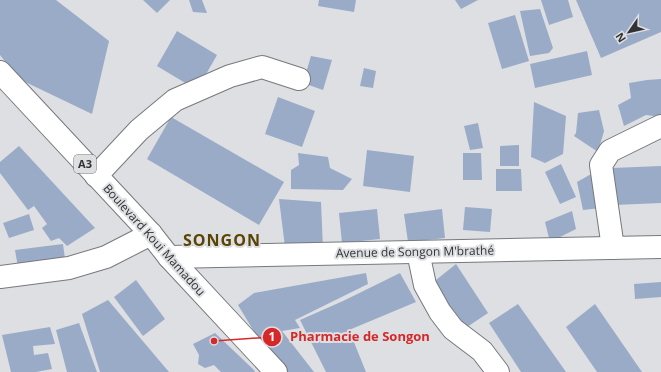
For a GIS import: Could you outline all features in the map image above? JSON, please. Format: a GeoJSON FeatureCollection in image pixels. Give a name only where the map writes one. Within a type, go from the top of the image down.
{"type":"FeatureCollection","features":[{"type":"Feature","properties":{"kind":"street"},"geometry":{"type":"LineString","coordinates":[[96,176],[139,130],[175,100],[230,76],[262,67],[299,79]]}},
{"type":"Feature","properties":{"kind":"street","name":"Boulevard Koui Mamadou"},"geometry":{"type":"LineString","coordinates":[[0,72],[151,234],[169,258],[276,372]]}},
{"type":"Feature","properties":{"kind":"street"},"geometry":{"type":"LineString","coordinates":[[613,248],[601,165],[610,151],[661,126]]}},
{"type":"Feature","properties":{"kind":"street"},"geometry":{"type":"LineString","coordinates":[[0,277],[69,268],[106,257],[151,234]]}},
{"type":"Feature","properties":{"kind":"street","name":"Avenue de Songon M'brathé"},"geometry":{"type":"LineString","coordinates":[[169,258],[661,247]]}},
{"type":"Feature","properties":{"kind":"street"},"geometry":{"type":"LineString","coordinates":[[418,252],[425,285],[440,312],[454,329],[482,351],[498,372]]}},
{"type":"Feature","properties":{"kind":"building"},"geometry":{"type":"Polygon","coordinates":[[[0,0],[56,0],[109,41],[92,114],[19,79],[0,55],[0,0]]]}},
{"type":"Feature","properties":{"kind":"building"},"geometry":{"type":"Polygon","coordinates":[[[143,0],[170,0],[157,13],[143,0]]]}},
{"type":"Feature","properties":{"kind":"building"},"geometry":{"type":"Polygon","coordinates":[[[189,0],[202,0],[207,13],[193,12],[189,0]]]}},
{"type":"Feature","properties":{"kind":"building"},"geometry":{"type":"Polygon","coordinates":[[[319,0],[356,0],[354,12],[318,6],[319,0]]]}},
{"type":"Feature","properties":{"kind":"building"},"geometry":{"type":"Polygon","coordinates":[[[455,0],[478,0],[461,9],[455,0]]]}},
{"type":"Feature","properties":{"kind":"building"},"geometry":{"type":"Polygon","coordinates":[[[541,0],[568,0],[573,17],[549,25],[541,0]]]}},
{"type":"Feature","properties":{"kind":"building"},"geometry":{"type":"Polygon","coordinates":[[[576,0],[661,0],[661,32],[601,58],[576,0]]]}},
{"type":"Feature","properties":{"kind":"building"},"geometry":{"type":"Polygon","coordinates":[[[540,9],[553,48],[549,53],[530,56],[520,11],[540,9]]]}},
{"type":"Feature","properties":{"kind":"building"},"geometry":{"type":"Polygon","coordinates":[[[515,15],[529,61],[502,69],[488,23],[515,15]]]}},
{"type":"Feature","properties":{"kind":"building"},"geometry":{"type":"Polygon","coordinates":[[[177,31],[217,55],[197,90],[157,66],[177,31]]]}},
{"type":"Feature","properties":{"kind":"building"},"geometry":{"type":"Polygon","coordinates":[[[587,51],[592,75],[535,88],[530,64],[587,51]]]}},
{"type":"Feature","properties":{"kind":"building"},"geometry":{"type":"Polygon","coordinates":[[[311,56],[332,60],[323,90],[303,83],[311,56]]]}},
{"type":"Feature","properties":{"kind":"building"},"geometry":{"type":"Polygon","coordinates":[[[364,68],[376,71],[373,88],[360,86],[364,68]]]}},
{"type":"Feature","properties":{"kind":"building"},"geometry":{"type":"Polygon","coordinates":[[[661,79],[661,117],[646,115],[624,126],[618,105],[631,98],[629,83],[661,79]]]}},
{"type":"Feature","properties":{"kind":"building"},"geometry":{"type":"Polygon","coordinates":[[[278,97],[315,111],[302,147],[265,134],[278,97]]]}},
{"type":"Feature","properties":{"kind":"building"},"geometry":{"type":"Polygon","coordinates":[[[534,102],[566,116],[563,154],[545,163],[531,157],[534,102]]]}},
{"type":"Feature","properties":{"kind":"building"},"geometry":{"type":"Polygon","coordinates":[[[599,110],[604,131],[598,152],[574,136],[576,133],[578,113],[599,110]]]}},
{"type":"Feature","properties":{"kind":"building"},"geometry":{"type":"Polygon","coordinates":[[[171,117],[284,182],[259,225],[147,159],[171,117]]]}},
{"type":"Feature","properties":{"kind":"building"},"geometry":{"type":"Polygon","coordinates":[[[478,123],[483,148],[470,150],[464,126],[478,123]]]}},
{"type":"Feature","properties":{"kind":"building"},"geometry":{"type":"Polygon","coordinates":[[[519,145],[519,166],[500,166],[500,146],[519,145]]]}},
{"type":"Feature","properties":{"kind":"building"},"geometry":{"type":"Polygon","coordinates":[[[19,146],[95,228],[67,246],[59,238],[51,241],[42,228],[47,224],[34,206],[28,210],[0,173],[0,162],[19,146]]]}},
{"type":"Feature","properties":{"kind":"building"},"geometry":{"type":"Polygon","coordinates":[[[367,150],[414,156],[410,192],[363,186],[367,150]]]}},
{"type":"Feature","properties":{"kind":"building"},"geometry":{"type":"Polygon","coordinates":[[[298,153],[328,157],[330,168],[352,179],[343,190],[291,189],[291,170],[299,165],[298,153]]]}},
{"type":"Feature","properties":{"kind":"building"},"geometry":{"type":"Polygon","coordinates":[[[463,153],[481,153],[482,180],[463,180],[463,153]]]}},
{"type":"Feature","properties":{"kind":"building"},"geometry":{"type":"Polygon","coordinates":[[[561,164],[576,197],[560,204],[545,172],[561,164]]]}},
{"type":"Feature","properties":{"kind":"building"},"geometry":{"type":"Polygon","coordinates":[[[661,166],[661,203],[614,205],[612,168],[661,166]]]}},
{"type":"Feature","properties":{"kind":"building"},"geometry":{"type":"Polygon","coordinates":[[[496,169],[521,169],[522,191],[496,191],[496,169]]]}},
{"type":"Feature","properties":{"kind":"building"},"geometry":{"type":"Polygon","coordinates":[[[593,173],[601,208],[583,210],[577,182],[593,173]]]}},
{"type":"Feature","properties":{"kind":"building"},"geometry":{"type":"Polygon","coordinates":[[[279,199],[321,202],[323,249],[285,247],[279,199]]]}},
{"type":"Feature","properties":{"kind":"building"},"geometry":{"type":"Polygon","coordinates":[[[465,207],[492,209],[490,232],[463,230],[465,207]]]}},
{"type":"Feature","properties":{"kind":"building"},"geometry":{"type":"Polygon","coordinates":[[[377,209],[380,239],[342,243],[339,213],[377,209]]]}},
{"type":"Feature","properties":{"kind":"building"},"geometry":{"type":"Polygon","coordinates":[[[442,209],[445,238],[408,242],[404,214],[442,209]]]}},
{"type":"Feature","properties":{"kind":"building"},"geometry":{"type":"Polygon","coordinates":[[[572,211],[576,229],[550,242],[545,222],[572,211]]]}},
{"type":"Feature","properties":{"kind":"building"},"geometry":{"type":"Polygon","coordinates":[[[29,214],[34,230],[9,238],[3,223],[29,214]]]}},
{"type":"Feature","properties":{"kind":"building"},"geometry":{"type":"Polygon","coordinates":[[[63,244],[66,267],[19,273],[15,250],[63,244]]]}},
{"type":"Feature","properties":{"kind":"building"},"geometry":{"type":"Polygon","coordinates":[[[456,264],[488,313],[461,331],[431,284],[456,264]]]}},
{"type":"Feature","properties":{"kind":"building"},"geometry":{"type":"Polygon","coordinates":[[[366,273],[368,284],[295,320],[300,328],[282,331],[314,372],[285,372],[264,348],[238,305],[254,293],[366,273]]]}},
{"type":"Feature","properties":{"kind":"building"},"geometry":{"type":"Polygon","coordinates":[[[400,273],[416,302],[349,330],[366,372],[326,372],[300,320],[400,273]]]}},
{"type":"Feature","properties":{"kind":"building"},"geometry":{"type":"Polygon","coordinates":[[[136,280],[165,319],[143,336],[114,297],[136,280]]]}},
{"type":"Feature","properties":{"kind":"building"},"geometry":{"type":"Polygon","coordinates":[[[661,282],[661,297],[635,299],[634,284],[661,282]]]}},
{"type":"Feature","properties":{"kind":"building"},"geometry":{"type":"Polygon","coordinates":[[[108,300],[169,372],[100,372],[82,314],[108,300]]]}},
{"type":"Feature","properties":{"kind":"building"},"geometry":{"type":"Polygon","coordinates":[[[518,304],[566,372],[521,372],[489,323],[518,304]]]}},
{"type":"Feature","properties":{"kind":"building"},"geometry":{"type":"Polygon","coordinates":[[[595,304],[642,372],[597,372],[566,327],[595,304]]]}},
{"type":"Feature","properties":{"kind":"building"},"geometry":{"type":"Polygon","coordinates":[[[79,323],[97,372],[67,372],[56,330],[79,323]]]}},
{"type":"Feature","properties":{"kind":"building"},"geometry":{"type":"Polygon","coordinates":[[[50,327],[55,344],[33,346],[34,355],[48,353],[52,369],[36,372],[11,372],[2,335],[50,327]]]}},
{"type":"Feature","properties":{"kind":"building"},"geometry":{"type":"Polygon","coordinates":[[[215,333],[255,372],[221,372],[214,365],[205,368],[198,364],[199,355],[193,344],[215,333]]]}},
{"type":"Feature","properties":{"kind":"place","name":"Pharmacie de Songon"},"geometry":{"type":"Point","coordinates":[214,341]}},
{"type":"Feature","properties":{"kind":"district","name":"SONGON"},"geometry":{"type":"Point","coordinates":[222,240]}}]}
